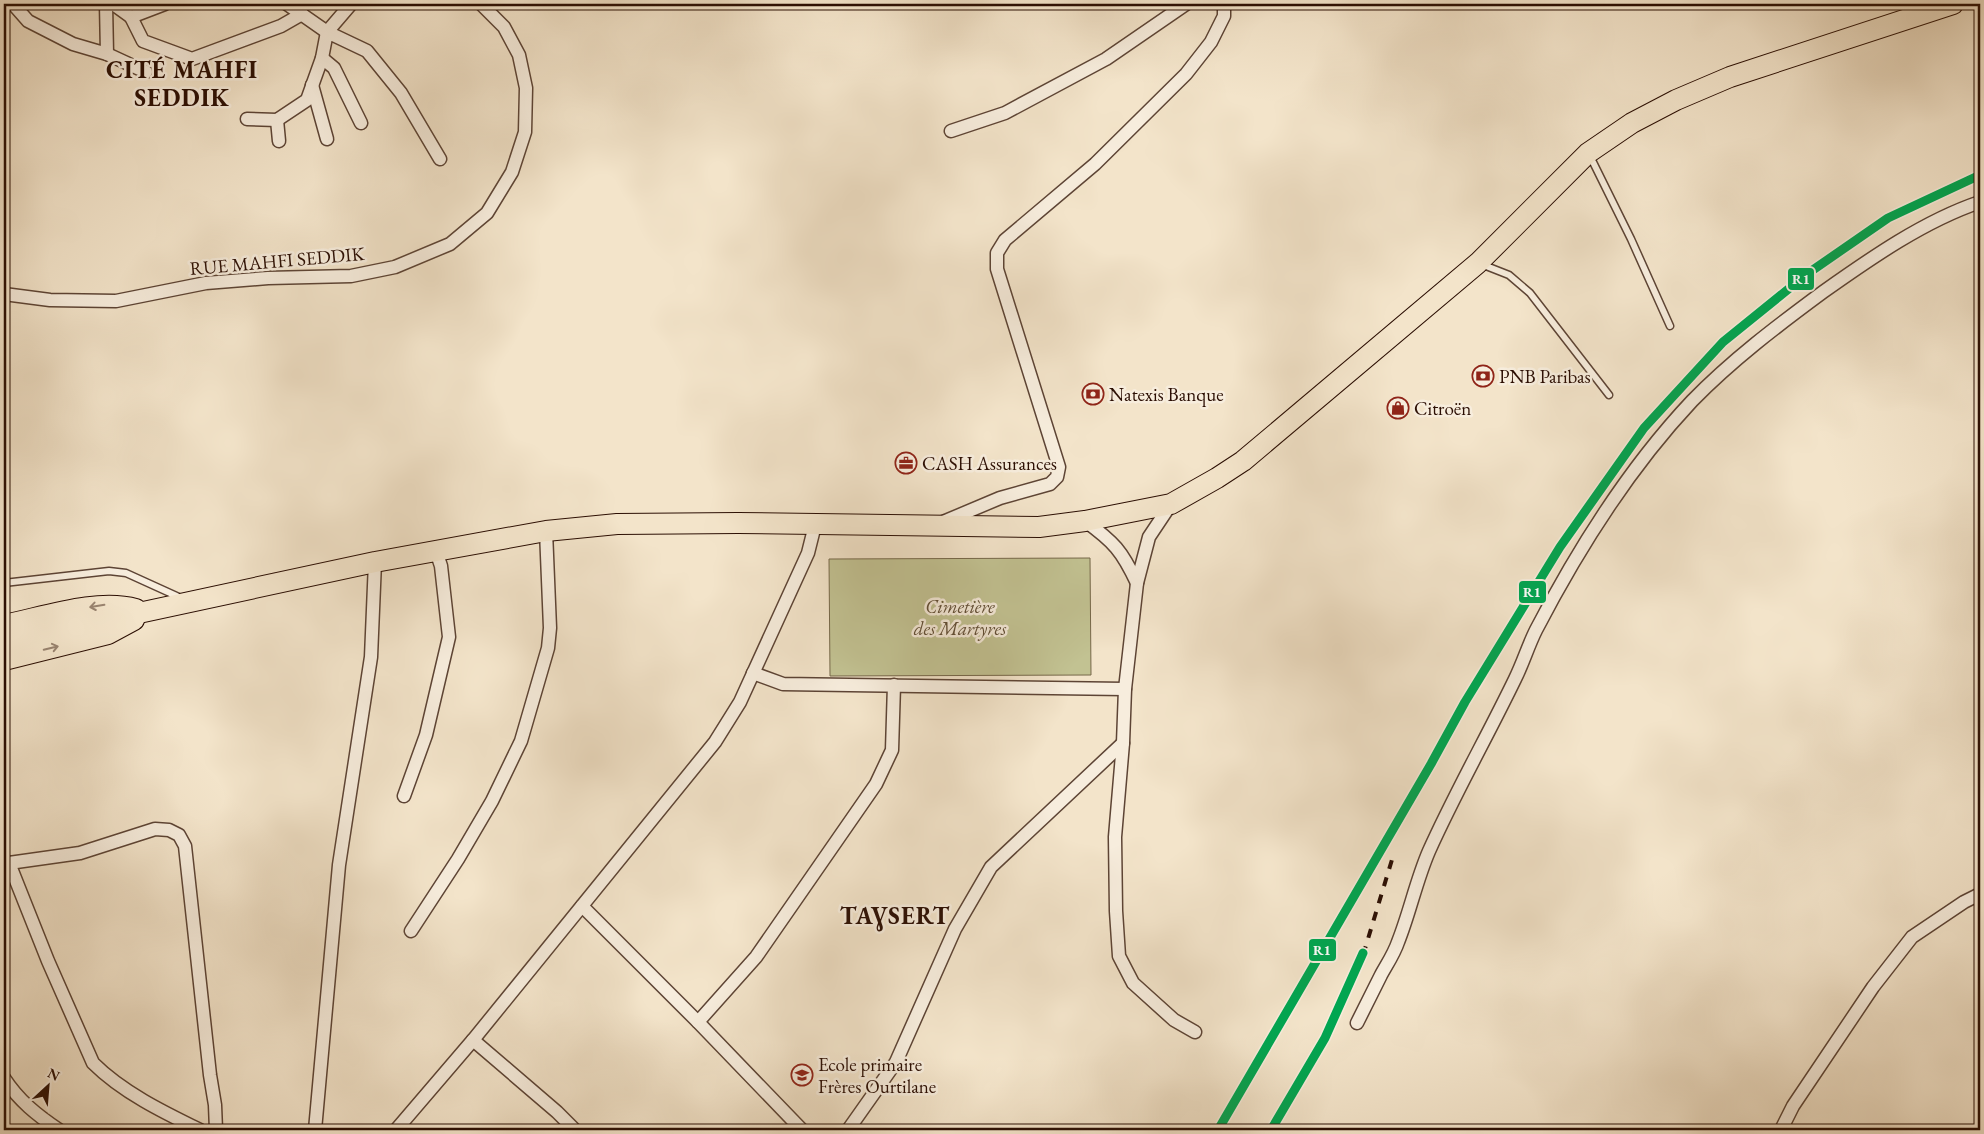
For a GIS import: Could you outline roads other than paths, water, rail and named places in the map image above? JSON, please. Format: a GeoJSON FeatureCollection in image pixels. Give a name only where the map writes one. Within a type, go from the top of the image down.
{"type":"FeatureCollection","features":[{"type":"Feature","properties":{"kind":"main road"},"geometry":{"type":"LineString","coordinates":[[4,642],[375,562],[546,531],[616,524],[738,523],[1039,527],[1085,521],[1171,504],[1218,478],[1242,461],[1478,263],[1588,153],[1639,120],[1676,100],[1730,77],[1954,4]]}},
{"type":"Feature","properties":{"kind":"main road"},"geometry":{"type":"LineString","coordinates":[[4,625],[102,605],[122,605],[145,611]]}},
{"type":"Feature","properties":{"kind":"main road"},"geometry":{"type":"LineString","coordinates":[[4,660],[108,634],[129,624],[145,611]]}},
{"type":"Feature","properties":{"kind":"street"},"geometry":{"type":"LineString","coordinates":[[13,4],[28,21],[73,44],[108,54],[146,72]]}},
{"type":"Feature","properties":{"kind":"street"},"geometry":{"type":"LineString","coordinates":[[106,4],[108,54]]}},
{"type":"Feature","properties":{"kind":"street"},"geometry":{"type":"LineString","coordinates":[[114,4],[131,17],[143,41],[192,59],[280,26],[302,14]]}},
{"type":"Feature","properties":{"kind":"street"},"geometry":{"type":"LineString","coordinates":[[131,17],[165,4]]}},
{"type":"Feature","properties":{"kind":"street"},"geometry":{"type":"LineString","coordinates":[[287,4],[326,32],[367,51],[400,93],[440,159]]}},
{"type":"Feature","properties":{"kind":"street"},"geometry":{"type":"LineString","coordinates":[[247,120],[278,120],[307,100],[322,58],[326,32],[351,4]]}},
{"type":"Feature","properties":{"kind":"street","name":"RUE MAHFI SEDDIK"},"geometry":{"type":"LineString","coordinates":[[4,294],[50,300],[116,301],[206,283],[268,278],[351,276],[395,267],[450,244],[487,213],[512,172],[524,132],[526,88],[518,55],[504,27],[481,4]]}},
{"type":"Feature","properties":{"kind":"street"},"geometry":{"type":"LineString","coordinates":[[951,130],[1005,113],[1106,59],[1186,4]]}},
{"type":"Feature","properties":{"kind":"street"},"geometry":{"type":"LineString","coordinates":[[934,526],[1000,498],[1050,484],[1057,477],[1060,467],[997,269],[998,253],[1005,240],[1096,164],[1186,74],[1211,42],[1224,16],[1224,4]]}},
{"type":"Feature","properties":{"kind":"street"},"geometry":{"type":"LineString","coordinates":[[322,58],[334,68],[361,123]]}},
{"type":"Feature","properties":{"kind":"street"},"geometry":{"type":"LineString","coordinates":[[312,85],[327,139]]}},
{"type":"Feature","properties":{"kind":"street"},"geometry":{"type":"LineString","coordinates":[[278,120],[279,141]]}},
{"type":"Feature","properties":{"kind":"street"},"geometry":{"type":"LineString","coordinates":[[1357,1023],[1398,944],[1418,879],[1430,850],[1482,741],[1516,678],[1535,633],[1596,528],[1625,484],[1658,440],[1725,369],[1768,332],[1832,286],[1892,247],[1959,209],[1980,202]]}},
{"type":"Feature","properties":{"kind":"street"},"geometry":{"type":"LineString","coordinates":[[1171,504],[1149,537],[1137,583],[1125,689],[1116,837],[1119,956],[1133,983],[1174,1020],[1195,1032]]}},
{"type":"Feature","properties":{"kind":"street"},"geometry":{"type":"LineString","coordinates":[[1085,521],[1107,537],[1125,557],[1137,583]]}},
{"type":"Feature","properties":{"kind":"street"},"geometry":{"type":"LineString","coordinates":[[396,1130],[473,1040],[715,742],[740,702],[808,553],[814,525]]}},
{"type":"Feature","properties":{"kind":"street"},"geometry":{"type":"LineString","coordinates":[[411,931],[458,859],[492,801],[521,741],[548,648],[550,628],[546,531]]}},
{"type":"Feature","properties":{"kind":"street"},"geometry":{"type":"LineString","coordinates":[[404,796],[426,735],[448,637],[441,566],[436,551]]}},
{"type":"Feature","properties":{"kind":"street"},"geometry":{"type":"LineString","coordinates":[[315,1130],[339,865],[372,657],[375,562]]}},
{"type":"Feature","properties":{"kind":"street"},"geometry":{"type":"LineString","coordinates":[[753,673],[783,684],[1125,689]]}},
{"type":"Feature","properties":{"kind":"street"},"geometry":{"type":"LineString","coordinates":[[698,1022],[756,957],[876,784],[892,750],[894,685]]}},
{"type":"Feature","properties":{"kind":"street"},"geometry":{"type":"LineString","coordinates":[[848,1130],[896,1062],[955,929],[991,867],[1123,743]]}},
{"type":"Feature","properties":{"kind":"street"},"geometry":{"type":"LineString","coordinates":[[200,1130],[134,1094],[104,1074],[93,1063],[7,864],[80,853],[155,829],[169,830],[179,835],[186,846],[209,1065],[215,1105],[216,1130]]}},
{"type":"Feature","properties":{"kind":"street"},"geometry":{"type":"LineString","coordinates":[[1781,1130],[1793,1106],[1868,995],[1912,937],[1964,902],[1980,894]]}},
{"type":"Feature","properties":{"kind":"street"},"geometry":{"type":"LineString","coordinates":[[582,906],[802,1130]]}},
{"type":"Feature","properties":{"kind":"street"},"geometry":{"type":"LineString","coordinates":[[473,1040],[557,1112],[575,1130]]}},
{"type":"Feature","properties":{"kind":"street"},"geometry":{"type":"LineString","coordinates":[[4,1078],[13,1092],[34,1114],[59,1130]]}},
{"type":"Feature","properties":{"kind":"lane"},"geometry":{"type":"LineString","coordinates":[[1588,153],[1631,238],[1670,326]]}},
{"type":"Feature","properties":{"kind":"lane"},"geometry":{"type":"LineString","coordinates":[[1478,263],[1509,275],[1530,293],[1609,395]]}},
{"type":"Feature","properties":{"kind":"lane"},"geometry":{"type":"LineString","coordinates":[[4,583],[109,571],[126,573],[189,601]]}},
{"type":"Feature","properties":{"kind":"railway"},"geometry":{"type":"LineString","coordinates":[[1271,1130],[1325,1038],[1364,952],[1394,853]]}},
{"type":"Feature","properties":{"kind":"place","name":"PNB Paribas"},"geometry":{"type":"Point","coordinates":[1483,376]}},
{"type":"Feature","properties":{"kind":"place","name":"Natexis Banque"},"geometry":{"type":"Point","coordinates":[1093,394]}},
{"type":"Feature","properties":{"kind":"place","name":"Citroën"},"geometry":{"type":"Point","coordinates":[1398,408]}},
{"type":"Feature","properties":{"kind":"place","name":"CASH Assurances"},"geometry":{"type":"Point","coordinates":[906,463]}},
{"type":"Feature","properties":{"kind":"place","name":"Ecole primaire Frères Ourtilane"},"geometry":{"type":"Point","coordinates":[802,1075]}},
{"type":"Feature","properties":{"kind":"district","name":"CITÉ MAHFI SEDDIK"},"geometry":{"type":"Point","coordinates":[182,83]}},
{"type":"Feature","properties":{"kind":"district","name":"TAƔSERT"},"geometry":{"type":"Point","coordinates":[895,915]}},
{"type":"Feature","properties":{"kind":"park label","name":"Cimetière des Martyres"},"geometry":{"type":"Point","coordinates":[960,617]}}]}
